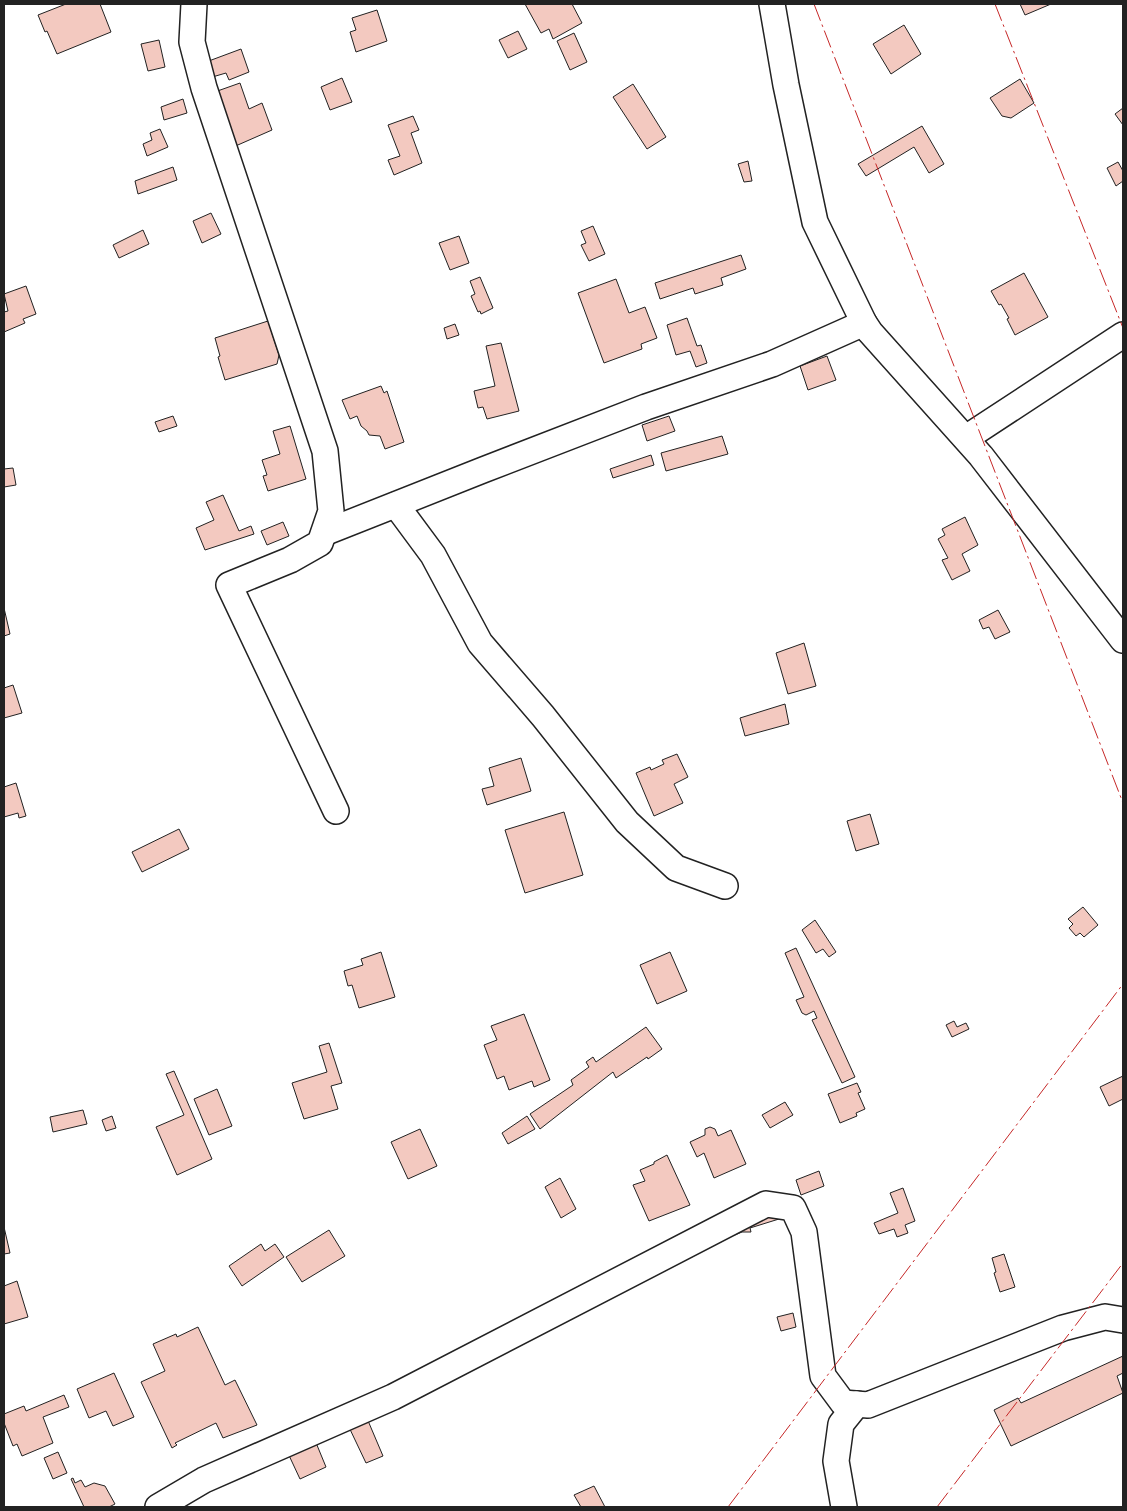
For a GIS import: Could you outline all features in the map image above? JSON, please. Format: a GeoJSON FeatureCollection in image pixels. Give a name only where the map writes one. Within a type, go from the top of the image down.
{"type":"FeatureCollection","features":[{"type":"Feature","properties":{"kind":"street"},"geometry":{"type":"LineString","coordinates":[[194,4],[192,42],[204,88],[326,451],[331,511],[320,543],[290,560],[229,585],[336,811]]}},
{"type":"Feature","properties":{"kind":"street"},"geometry":{"type":"LineString","coordinates":[[772,4],[786,85],[815,222],[867,327],[966,438],[1075,575],[1123,640]]}},
{"type":"Feature","properties":{"kind":"street"},"geometry":{"type":"LineString","coordinates":[[324,533],[646,407],[772,364],[867,327]]}},
{"type":"Feature","properties":{"kind":"street"},"geometry":{"type":"LineString","coordinates":[[966,438],[1123,335]]}},
{"type":"Feature","properties":{"kind":"street"},"geometry":{"type":"LineString","coordinates":[[396,505],[433,555],[480,643],[543,716],[627,822],[676,868],[725,886]]}},
{"type":"Feature","properties":{"kind":"street"},"geometry":{"type":"LineString","coordinates":[[158,1507],[204,1480],[393,1397],[766,1204],[793,1208],[804,1232],[823,1376],[843,1403],[868,1405],[1063,1328],[1105,1317],[1123,1320]]}},
{"type":"Feature","properties":{"kind":"street"},"geometry":{"type":"LineString","coordinates":[[844,1507],[836,1461],[840,1424],[857,1404]]}},
{"type":"Feature","properties":{"kind":"building"},"geometry":{"type":"Polygon","coordinates":[[[66,4],[100,4],[111,32],[57,54],[38,15],[66,4]]]}},
{"type":"Feature","properties":{"kind":"building"},"geometry":{"type":"Polygon","coordinates":[[[525,4],[572,4],[582,23],[553,39],[549,29],[541,33],[525,4]]]}},
{"type":"Feature","properties":{"kind":"building"},"geometry":{"type":"Polygon","coordinates":[[[1020,4],[1051,4],[1025,15],[1020,4]]]}},
{"type":"Feature","properties":{"kind":"building"},"geometry":{"type":"Polygon","coordinates":[[[377,10],[387,41],[356,52],[350,32],[356,30],[352,18],[377,10]]]}},
{"type":"Feature","properties":{"kind":"building"},"geometry":{"type":"Polygon","coordinates":[[[904,25],[921,54],[891,74],[873,44],[904,25]]]}},
{"type":"Feature","properties":{"kind":"building"},"geometry":{"type":"Polygon","coordinates":[[[518,31],[527,49],[508,58],[499,40],[518,31]]]}},
{"type":"Feature","properties":{"kind":"building"},"geometry":{"type":"Polygon","coordinates":[[[574,33],[587,62],[570,70],[557,41],[574,33]]]}},
{"type":"Feature","properties":{"kind":"building"},"geometry":{"type":"Polygon","coordinates":[[[159,40],[165,67],[148,71],[141,44],[159,40]]]}},
{"type":"Feature","properties":{"kind":"building"},"geometry":{"type":"Polygon","coordinates":[[[241,49],[249,72],[229,80],[226,73],[202,80],[198,65],[241,49]]]}},
{"type":"Feature","properties":{"kind":"building"},"geometry":{"type":"Polygon","coordinates":[[[342,78],[352,102],[330,110],[321,87],[342,78]]]}},
{"type":"Feature","properties":{"kind":"building"},"geometry":{"type":"Polygon","coordinates":[[[1020,79],[1034,103],[1011,118],[1002,116],[990,98],[1020,79]]]}},
{"type":"Feature","properties":{"kind":"building"},"geometry":{"type":"Polygon","coordinates":[[[240,83],[249,109],[262,103],[272,130],[231,148],[209,94],[240,83]]]}},
{"type":"Feature","properties":{"kind":"building"},"geometry":{"type":"Polygon","coordinates":[[[633,84],[666,137],[647,149],[613,97],[633,84]]]}},
{"type":"Feature","properties":{"kind":"building"},"geometry":{"type":"Polygon","coordinates":[[[183,99],[187,113],[164,120],[161,107],[183,99]]]}},
{"type":"Feature","properties":{"kind":"building"},"geometry":{"type":"Polygon","coordinates":[[[1123,108],[1123,125],[1115,114],[1123,108]]]}},
{"type":"Feature","properties":{"kind":"building"},"geometry":{"type":"Polygon","coordinates":[[[413,116],[419,130],[411,133],[422,163],[394,175],[388,160],[400,156],[388,125],[413,116]]]}},
{"type":"Feature","properties":{"kind":"building"},"geometry":{"type":"Polygon","coordinates":[[[922,126],[944,164],[929,173],[914,147],[866,176],[858,164],[922,126]]]}},
{"type":"Feature","properties":{"kind":"building"},"geometry":{"type":"Polygon","coordinates":[[[160,129],[168,147],[147,156],[143,144],[152,140],[150,133],[160,129]]]}},
{"type":"Feature","properties":{"kind":"building"},"geometry":{"type":"Polygon","coordinates":[[[748,161],[752,181],[744,182],[738,164],[748,161]]]}},
{"type":"Feature","properties":{"kind":"building"},"geometry":{"type":"Polygon","coordinates":[[[1118,162],[1123,171],[1123,181],[1116,186],[1107,168],[1118,162]]]}},
{"type":"Feature","properties":{"kind":"building"},"geometry":{"type":"Polygon","coordinates":[[[173,167],[177,180],[138,194],[135,181],[173,167]]]}},
{"type":"Feature","properties":{"kind":"building"},"geometry":{"type":"Polygon","coordinates":[[[211,213],[221,234],[202,243],[193,221],[211,213]]]}},
{"type":"Feature","properties":{"kind":"building"},"geometry":{"type":"Polygon","coordinates":[[[593,226],[605,254],[589,261],[581,245],[586,243],[581,231],[593,226]]]}},
{"type":"Feature","properties":{"kind":"building"},"geometry":{"type":"Polygon","coordinates":[[[143,230],[149,244],[119,258],[113,245],[143,230]]]}},
{"type":"Feature","properties":{"kind":"building"},"geometry":{"type":"Polygon","coordinates":[[[459,236],[469,263],[450,270],[439,243],[459,236]]]}},
{"type":"Feature","properties":{"kind":"building"},"geometry":{"type":"Polygon","coordinates":[[[741,255],[746,269],[721,278],[723,285],[695,294],[693,288],[660,299],[655,283],[741,255]]]}},
{"type":"Feature","properties":{"kind":"building"},"geometry":{"type":"Polygon","coordinates":[[[1024,273],[1048,317],[1015,335],[1007,319],[1009,318],[991,291],[1024,273]]]}},
{"type":"Feature","properties":{"kind":"building"},"geometry":{"type":"Polygon","coordinates":[[[480,277],[493,308],[481,314],[480,311],[478,312],[471,296],[475,294],[470,281],[480,277]]]}},
{"type":"Feature","properties":{"kind":"building"},"geometry":{"type":"Polygon","coordinates":[[[616,279],[629,313],[645,307],[657,338],[641,344],[642,349],[604,363],[578,293],[616,279]]]}},
{"type":"Feature","properties":{"kind":"building"},"geometry":{"type":"Polygon","coordinates":[[[26,286],[36,314],[23,319],[25,323],[4,332],[4,312],[8,311],[4,294],[26,286]]]}},
{"type":"Feature","properties":{"kind":"building"},"geometry":{"type":"Polygon","coordinates":[[[687,318],[697,346],[701,345],[707,363],[696,367],[690,351],[676,355],[667,325],[687,318]]]}},
{"type":"Feature","properties":{"kind":"building"},"geometry":{"type":"Polygon","coordinates":[[[268,321],[279,355],[277,364],[225,380],[215,338],[268,321]]]}},
{"type":"Feature","properties":{"kind":"building"},"geometry":{"type":"Polygon","coordinates":[[[455,324],[459,335],[447,339],[444,328],[455,324]]]}},
{"type":"Feature","properties":{"kind":"building"},"geometry":{"type":"Polygon","coordinates":[[[501,343],[519,411],[487,419],[483,407],[478,408],[474,391],[495,386],[486,346],[501,343]]]}},
{"type":"Feature","properties":{"kind":"building"},"geometry":{"type":"Polygon","coordinates":[[[827,356],[836,380],[808,390],[800,366],[827,356]]]}},
{"type":"Feature","properties":{"kind":"building"},"geometry":{"type":"Polygon","coordinates":[[[381,386],[384,393],[387,391],[404,442],[385,449],[380,436],[369,435],[361,426],[357,416],[350,419],[342,400],[381,386]]]}},
{"type":"Feature","properties":{"kind":"building"},"geometry":{"type":"Polygon","coordinates":[[[173,416],[177,426],[159,432],[155,422],[173,416]]]}},
{"type":"Feature","properties":{"kind":"building"},"geometry":{"type":"Polygon","coordinates":[[[669,416],[675,431],[647,441],[642,425],[669,416]]]}},
{"type":"Feature","properties":{"kind":"building"},"geometry":{"type":"Polygon","coordinates":[[[290,426],[306,479],[268,491],[263,476],[267,475],[262,460],[280,454],[273,431],[290,426]]]}},
{"type":"Feature","properties":{"kind":"building"},"geometry":{"type":"Polygon","coordinates":[[[722,436],[728,454],[666,471],[661,453],[722,436]]]}},
{"type":"Feature","properties":{"kind":"building"},"geometry":{"type":"Polygon","coordinates":[[[651,455],[654,465],[613,478],[610,469],[651,455]]]}},
{"type":"Feature","properties":{"kind":"building"},"geometry":{"type":"Polygon","coordinates":[[[13,468],[16,485],[4,487],[4,469],[13,468]]]}},
{"type":"Feature","properties":{"kind":"building"},"geometry":{"type":"Polygon","coordinates":[[[223,495],[239,531],[251,526],[254,534],[205,550],[196,528],[214,520],[206,502],[223,495]]]}},
{"type":"Feature","properties":{"kind":"building"},"geometry":{"type":"Polygon","coordinates":[[[965,517],[978,545],[962,554],[970,571],[952,580],[942,560],[948,558],[938,539],[945,535],[942,529],[965,517]]]}},
{"type":"Feature","properties":{"kind":"building"},"geometry":{"type":"Polygon","coordinates":[[[283,522],[289,536],[267,545],[261,531],[283,522]]]}},
{"type":"Feature","properties":{"kind":"building"},"geometry":{"type":"Polygon","coordinates":[[[4,608],[10,634],[4,636],[4,608]]]}},
{"type":"Feature","properties":{"kind":"building"},"geometry":{"type":"Polygon","coordinates":[[[998,610],[1010,632],[995,639],[989,627],[983,629],[979,620],[998,610]]]}},
{"type":"Feature","properties":{"kind":"building"},"geometry":{"type":"Polygon","coordinates":[[[804,643],[816,686],[788,694],[776,653],[804,643]]]}},
{"type":"Feature","properties":{"kind":"building"},"geometry":{"type":"Polygon","coordinates":[[[13,685],[22,713],[4,718],[4,688],[13,685]]]}},
{"type":"Feature","properties":{"kind":"building"},"geometry":{"type":"Polygon","coordinates":[[[785,704],[789,724],[745,736],[740,718],[785,704]]]}},
{"type":"Feature","properties":{"kind":"building"},"geometry":{"type":"Polygon","coordinates":[[[677,754],[688,777],[674,784],[683,803],[654,816],[636,773],[650,767],[651,770],[664,764],[662,760],[677,754]]]}},
{"type":"Feature","properties":{"kind":"building"},"geometry":{"type":"Polygon","coordinates":[[[521,758],[531,791],[487,805],[482,789],[494,786],[489,768],[521,758]]]}},
{"type":"Feature","properties":{"kind":"building"},"geometry":{"type":"Polygon","coordinates":[[[16,783],[26,816],[19,818],[18,813],[4,817],[4,787],[16,783]]]}},
{"type":"Feature","properties":{"kind":"building"},"geometry":{"type":"Polygon","coordinates":[[[564,812],[583,875],[525,893],[505,830],[564,812]]]}},
{"type":"Feature","properties":{"kind":"building"},"geometry":{"type":"Polygon","coordinates":[[[870,814],[879,844],[856,851],[847,821],[870,814]]]}},
{"type":"Feature","properties":{"kind":"building"},"geometry":{"type":"Polygon","coordinates":[[[179,829],[189,849],[142,872],[132,852],[179,829]]]}},
{"type":"Feature","properties":{"kind":"building"},"geometry":{"type":"Polygon","coordinates":[[[1083,907],[1098,925],[1084,937],[1080,933],[1076,936],[1069,928],[1073,924],[1068,919],[1083,907]]]}},
{"type":"Feature","properties":{"kind":"building"},"geometry":{"type":"Polygon","coordinates":[[[815,920],[836,952],[829,957],[823,949],[816,953],[802,930],[815,920]]]}},
{"type":"Feature","properties":{"kind":"building"},"geometry":{"type":"Polygon","coordinates":[[[796,948],[855,1077],[842,1083],[812,1020],[817,1018],[814,1011],[806,1015],[802,1013],[796,1000],[804,997],[785,953],[796,948]]]}},
{"type":"Feature","properties":{"kind":"building"},"geometry":{"type":"Polygon","coordinates":[[[381,952],[395,997],[359,1008],[352,985],[348,986],[344,971],[363,965],[361,959],[381,952]]]}},
{"type":"Feature","properties":{"kind":"building"},"geometry":{"type":"Polygon","coordinates":[[[670,952],[687,991],[657,1004],[640,965],[670,952]]]}},
{"type":"Feature","properties":{"kind":"building"},"geometry":{"type":"Polygon","coordinates":[[[524,1014],[550,1080],[534,1087],[532,1081],[509,1090],[504,1076],[497,1079],[484,1045],[497,1040],[491,1026],[524,1014]]]}},
{"type":"Feature","properties":{"kind":"building"},"geometry":{"type":"Polygon","coordinates":[[[954,1021],[957,1027],[966,1023],[969,1029],[952,1037],[946,1025],[954,1021]]]}},
{"type":"Feature","properties":{"kind":"building"},"geometry":{"type":"Polygon","coordinates":[[[646,1027],[662,1049],[616,1078],[613,1072],[540,1129],[530,1114],[573,1085],[571,1080],[589,1067],[586,1062],[593,1057],[596,1062],[646,1027]]]}},
{"type":"Feature","properties":{"kind":"building"},"geometry":{"type":"Polygon","coordinates":[[[329,1043],[342,1083],[331,1086],[338,1109],[304,1119],[292,1083],[327,1072],[319,1046],[329,1043]]]}},
{"type":"Feature","properties":{"kind":"building"},"geometry":{"type":"Polygon","coordinates":[[[174,1071],[212,1159],[177,1175],[156,1127],[184,1115],[166,1074],[174,1071]]]}},
{"type":"Feature","properties":{"kind":"building"},"geometry":{"type":"Polygon","coordinates":[[[1123,1076],[1123,1099],[1109,1106],[1100,1087],[1123,1076]]]}},
{"type":"Feature","properties":{"kind":"building"},"geometry":{"type":"Polygon","coordinates":[[[857,1083],[861,1092],[858,1093],[865,1109],[856,1113],[857,1116],[840,1123],[828,1094],[857,1083]]]}},
{"type":"Feature","properties":{"kind":"building"},"geometry":{"type":"Polygon","coordinates":[[[217,1089],[232,1126],[209,1135],[194,1099],[217,1089]]]}},
{"type":"Feature","properties":{"kind":"building"},"geometry":{"type":"Polygon","coordinates":[[[785,1102],[793,1115],[770,1128],[762,1115],[785,1102]]]}},
{"type":"Feature","properties":{"kind":"building"},"geometry":{"type":"Polygon","coordinates":[[[83,1110],[87,1124],[53,1132],[50,1117],[83,1110]]]}},
{"type":"Feature","properties":{"kind":"building"},"geometry":{"type":"Polygon","coordinates":[[[112,1116],[116,1128],[106,1131],[102,1120],[112,1116]]]}},
{"type":"Feature","properties":{"kind":"building"},"geometry":{"type":"Polygon","coordinates":[[[527,1116],[535,1129],[508,1144],[502,1133],[527,1116]]]}},
{"type":"Feature","properties":{"kind":"building"},"geometry":{"type":"Polygon","coordinates":[[[710,1127],[715,1129],[718,1136],[731,1130],[746,1164],[714,1178],[704,1153],[697,1157],[690,1142],[705,1135],[705,1129],[710,1127]]]}},
{"type":"Feature","properties":{"kind":"building"},"geometry":{"type":"Polygon","coordinates":[[[420,1129],[437,1166],[408,1179],[391,1142],[420,1129]]]}},
{"type":"Feature","properties":{"kind":"building"},"geometry":{"type":"Polygon","coordinates":[[[667,1155],[690,1205],[649,1221],[633,1185],[645,1181],[640,1170],[654,1164],[654,1162],[667,1155]]]}},
{"type":"Feature","properties":{"kind":"building"},"geometry":{"type":"Polygon","coordinates":[[[819,1171],[824,1186],[801,1195],[796,1180],[819,1171]]]}},
{"type":"Feature","properties":{"kind":"building"},"geometry":{"type":"Polygon","coordinates":[[[560,1178],[576,1209],[561,1218],[545,1187],[560,1178]]]}},
{"type":"Feature","properties":{"kind":"building"},"geometry":{"type":"Polygon","coordinates":[[[903,1188],[915,1221],[905,1225],[908,1233],[897,1237],[894,1229],[879,1234],[874,1223],[898,1213],[890,1193],[903,1188]]]}},
{"type":"Feature","properties":{"kind":"building"},"geometry":{"type":"Polygon","coordinates":[[[767,1213],[777,1216],[779,1219],[750,1228],[751,1232],[742,1232],[715,1243],[767,1213]]]}},
{"type":"Feature","properties":{"kind":"building"},"geometry":{"type":"Polygon","coordinates":[[[4,1227],[10,1253],[4,1254],[4,1227]]]}},
{"type":"Feature","properties":{"kind":"building"},"geometry":{"type":"Polygon","coordinates":[[[329,1230],[345,1256],[302,1282],[286,1257],[329,1230]]]}},
{"type":"Feature","properties":{"kind":"building"},"geometry":{"type":"Polygon","coordinates":[[[261,1244],[265,1251],[275,1244],[284,1257],[242,1286],[229,1266],[261,1244]]]}},
{"type":"Feature","properties":{"kind":"building"},"geometry":{"type":"Polygon","coordinates":[[[1004,1254],[1015,1287],[1000,1292],[992,1258],[1004,1254]]]}},
{"type":"Feature","properties":{"kind":"building"},"geometry":{"type":"Polygon","coordinates":[[[17,1281],[28,1317],[4,1324],[4,1286],[17,1281]]]}},
{"type":"Feature","properties":{"kind":"building"},"geometry":{"type":"Polygon","coordinates":[[[793,1313],[796,1327],[781,1331],[777,1317],[793,1313]]]}},
{"type":"Feature","properties":{"kind":"building"},"geometry":{"type":"Polygon","coordinates":[[[198,1327],[225,1385],[235,1380],[257,1425],[223,1438],[216,1423],[175,1443],[177,1445],[172,1448],[141,1382],[165,1371],[153,1344],[176,1334],[177,1337],[198,1327]]]}},
{"type":"Feature","properties":{"kind":"building"},"geometry":{"type":"Polygon","coordinates":[[[1123,1356],[1123,1373],[1117,1376],[1123,1393],[1011,1446],[994,1410],[1018,1398],[1021,1403],[1123,1356]]]}},
{"type":"Feature","properties":{"kind":"building"},"geometry":{"type":"Polygon","coordinates":[[[114,1373],[134,1417],[113,1426],[106,1411],[89,1418],[77,1389],[114,1373]]]}},
{"type":"Feature","properties":{"kind":"building"},"geometry":{"type":"Polygon","coordinates":[[[64,1395],[69,1407],[43,1417],[53,1443],[22,1456],[17,1444],[13,1446],[4,1423],[4,1414],[24,1406],[26,1411],[64,1395]]]}},
{"type":"Feature","properties":{"kind":"building"},"geometry":{"type":"Polygon","coordinates":[[[366,1416],[383,1456],[366,1463],[347,1423],[366,1416]]]}},
{"type":"Feature","properties":{"kind":"building"},"geometry":{"type":"Polygon","coordinates":[[[312,1433],[326,1467],[300,1479],[286,1449],[312,1433]]]}},
{"type":"Feature","properties":{"kind":"building"},"geometry":{"type":"Polygon","coordinates":[[[58,1452],[67,1473],[53,1479],[44,1458],[58,1452]]]}},
{"type":"Feature","properties":{"kind":"building"},"geometry":{"type":"Polygon","coordinates":[[[73,1478],[75,1483],[81,1480],[85,1487],[94,1483],[105,1486],[115,1504],[109,1507],[84,1507],[71,1479],[73,1478]]]}},
{"type":"Feature","properties":{"kind":"building"},"geometry":{"type":"Polygon","coordinates":[[[594,1486],[605,1507],[581,1507],[574,1495],[594,1486]]]}},
{"type":"Feature","properties":{"kind":"power"},"geometry":{"type":"LineString","coordinates":[[814,4],[1123,803]]}},
{"type":"Feature","properties":{"kind":"power"},"geometry":{"type":"LineString","coordinates":[[995,4],[1123,328]]}},
{"type":"Feature","properties":{"kind":"power"},"geometry":{"type":"LineString","coordinates":[[728,1507],[1123,984]]}},
{"type":"Feature","properties":{"kind":"power"},"geometry":{"type":"LineString","coordinates":[[937,1507],[1123,1263]]}}]}
